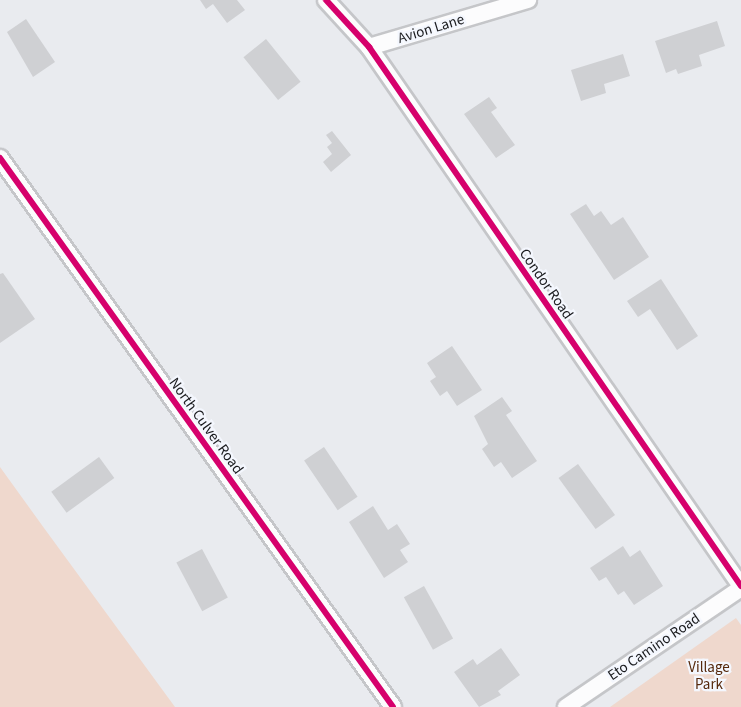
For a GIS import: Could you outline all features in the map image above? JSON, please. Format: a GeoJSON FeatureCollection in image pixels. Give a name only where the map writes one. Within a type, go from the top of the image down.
{"type":"FeatureCollection","features":[{"type":"Feature","properties":{"kind":"street","name":"Condor Road"},"geometry":{"type":"LineString","coordinates":[[326,0],[369,47],[741,587]]}},
{"type":"Feature","properties":{"kind":"street","name":"Avion Lane"},"geometry":{"type":"LineString","coordinates":[[369,47],[528,0]]}},
{"type":"Feature","properties":{"kind":"street","name":"North Culver Road"},"geometry":{"type":"LineString","coordinates":[[0,158],[393,707]]}},
{"type":"Feature","properties":{"kind":"street","name":"Eto Camino Road"},"geometry":{"type":"LineString","coordinates":[[566,707],[741,587]]}},
{"type":"Feature","properties":{"kind":"green space"},"geometry":{"type":"Polygon","coordinates":[[[0,467],[44,528],[175,707],[0,707],[0,467]]]}},
{"type":"Feature","properties":{"kind":"green space","name":"Village Park"},"geometry":{"type":"Polygon","coordinates":[[[736,618],[741,625],[741,707],[610,707],[736,618]]]}},
{"type":"Feature","properties":{"kind":"building"},"geometry":{"type":"Polygon","coordinates":[[[200,0],[237,0],[245,10],[227,23],[213,4],[206,9],[200,0]]]}},
{"type":"Feature","properties":{"kind":"building"},"geometry":{"type":"Polygon","coordinates":[[[26,19],[55,62],[33,77],[7,32],[26,19]]]}},
{"type":"Feature","properties":{"kind":"building"},"geometry":{"type":"Polygon","coordinates":[[[717,21],[725,46],[699,55],[702,66],[678,74],[676,69],[666,73],[655,41],[717,21]]]}},
{"type":"Feature","properties":{"kind":"building"},"geometry":{"type":"Polygon","coordinates":[[[266,39],[301,82],[278,100],[243,57],[266,39]]]}},
{"type":"Feature","properties":{"kind":"building"},"geometry":{"type":"Polygon","coordinates":[[[623,54],[630,76],[604,84],[606,93],[581,101],[571,70],[623,54]]]}},
{"type":"Feature","properties":{"kind":"building"},"geometry":{"type":"Polygon","coordinates":[[[489,97],[497,108],[491,112],[515,145],[496,158],[464,114],[489,97]]]}},
{"type":"Feature","properties":{"kind":"building"},"geometry":{"type":"Polygon","coordinates":[[[332,131],[351,155],[331,172],[323,162],[332,154],[327,147],[332,143],[326,135],[332,131]]]}},
{"type":"Feature","properties":{"kind":"building"},"geometry":{"type":"Polygon","coordinates":[[[586,204],[594,216],[601,211],[611,225],[623,217],[649,257],[614,280],[570,214],[586,204]]]}},
{"type":"Feature","properties":{"kind":"building"},"geometry":{"type":"Polygon","coordinates":[[[3,273],[35,319],[0,343],[0,274],[3,273]]]}},
{"type":"Feature","properties":{"kind":"building"},"geometry":{"type":"Polygon","coordinates":[[[661,279],[698,336],[677,350],[650,309],[638,317],[627,301],[661,279]]]}},
{"type":"Feature","properties":{"kind":"building"},"geometry":{"type":"Polygon","coordinates":[[[452,346],[482,390],[457,406],[447,391],[440,396],[430,381],[436,377],[427,363],[452,346]]]}},
{"type":"Feature","properties":{"kind":"building"},"geometry":{"type":"Polygon","coordinates":[[[502,397],[512,411],[506,415],[537,461],[512,478],[501,462],[494,467],[482,449],[488,444],[474,416],[502,397]]]}},
{"type":"Feature","properties":{"kind":"building"},"geometry":{"type":"Polygon","coordinates":[[[324,447],[358,497],[338,510],[304,460],[324,447]]]}},
{"type":"Feature","properties":{"kind":"building"},"geometry":{"type":"Polygon","coordinates":[[[99,457],[114,478],[67,513],[51,492],[99,457]]]}},
{"type":"Feature","properties":{"kind":"building"},"geometry":{"type":"Polygon","coordinates":[[[578,464],[615,515],[596,529],[559,478],[578,464]]]}},
{"type":"Feature","properties":{"kind":"building"},"geometry":{"type":"Polygon","coordinates":[[[373,506],[388,530],[397,524],[410,544],[400,550],[408,562],[384,578],[349,522],[373,506]]]}},
{"type":"Feature","properties":{"kind":"building"},"geometry":{"type":"Polygon","coordinates":[[[623,546],[630,557],[640,550],[663,586],[634,605],[624,591],[618,595],[606,577],[599,581],[590,568],[623,546]]]}},
{"type":"Feature","properties":{"kind":"building"},"geometry":{"type":"Polygon","coordinates":[[[202,549],[228,598],[202,611],[176,563],[202,549]]]}},
{"type":"Feature","properties":{"kind":"building"},"geometry":{"type":"Polygon","coordinates":[[[424,586],[453,638],[433,650],[404,597],[424,586]]]}},
{"type":"Feature","properties":{"kind":"building"},"geometry":{"type":"Polygon","coordinates":[[[501,648],[520,675],[498,691],[501,695],[479,707],[454,672],[473,659],[477,665],[501,648]]]}},
{"type":"Feature","properties":{"kind":"cycle path"},"geometry":{"type":"LineString","coordinates":[[326,0],[369,47],[741,586]]}},
{"type":"Feature","properties":{"kind":"cycle path"},"geometry":{"type":"LineString","coordinates":[[0,158],[393,707]]}}]}
